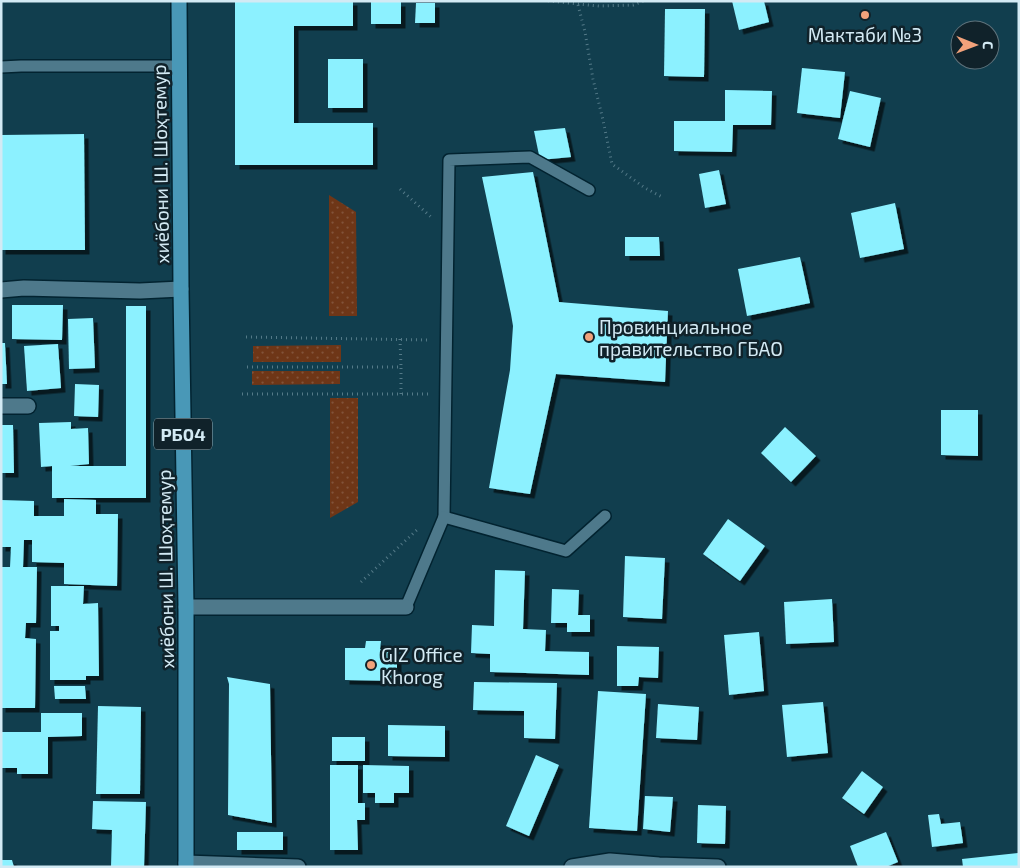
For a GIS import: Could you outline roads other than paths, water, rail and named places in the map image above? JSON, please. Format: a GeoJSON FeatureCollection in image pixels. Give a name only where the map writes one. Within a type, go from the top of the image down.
{"type":"FeatureCollection","features":[{"type":"Feature","properties":{"kind":"main road","name":"хиёбони Ш. Шоҳтемур"},"geometry":{"type":"LineString","coordinates":[[179,1],[186,607],[186,865]]}},
{"type":"Feature","properties":{"kind":"street"},"geometry":{"type":"LineString","coordinates":[[1,290],[24,288],[140,291],[181,289]]}},
{"type":"Feature","properties":{"kind":"street"},"geometry":{"type":"LineString","coordinates":[[1,406],[28,406]]}},
{"type":"Feature","properties":{"kind":"street"},"geometry":{"type":"LineString","coordinates":[[186,607],[406,607]]}},
{"type":"Feature","properties":{"kind":"street"},"geometry":{"type":"LineString","coordinates":[[572,867],[610,862],[718,867]]}},
{"type":"Feature","properties":{"kind":"street"},"geometry":{"type":"LineString","coordinates":[[186,865],[298,867]]}},
{"type":"Feature","properties":{"kind":"lane"},"geometry":{"type":"LineString","coordinates":[[1,67],[179,66]]}},
{"type":"Feature","properties":{"kind":"lane"},"geometry":{"type":"LineString","coordinates":[[406,607],[444,517],[449,160],[530,157],[589,190]]}},
{"type":"Feature","properties":{"kind":"lane"},"geometry":{"type":"LineString","coordinates":[[444,517],[566,551],[605,516]]}},
{"type":"Feature","properties":{"kind":"place","name":"Мактаби №3"},"geometry":{"type":"Point","coordinates":[865,15]}},
{"type":"Feature","properties":{"kind":"place","name":"Провинциальное правительство ГБАО"},"geometry":{"type":"Point","coordinates":[589,337]}},
{"type":"Feature","properties":{"kind":"place","name":"GIZ Office Khorog"},"geometry":{"type":"Point","coordinates":[371,665]}}]}
